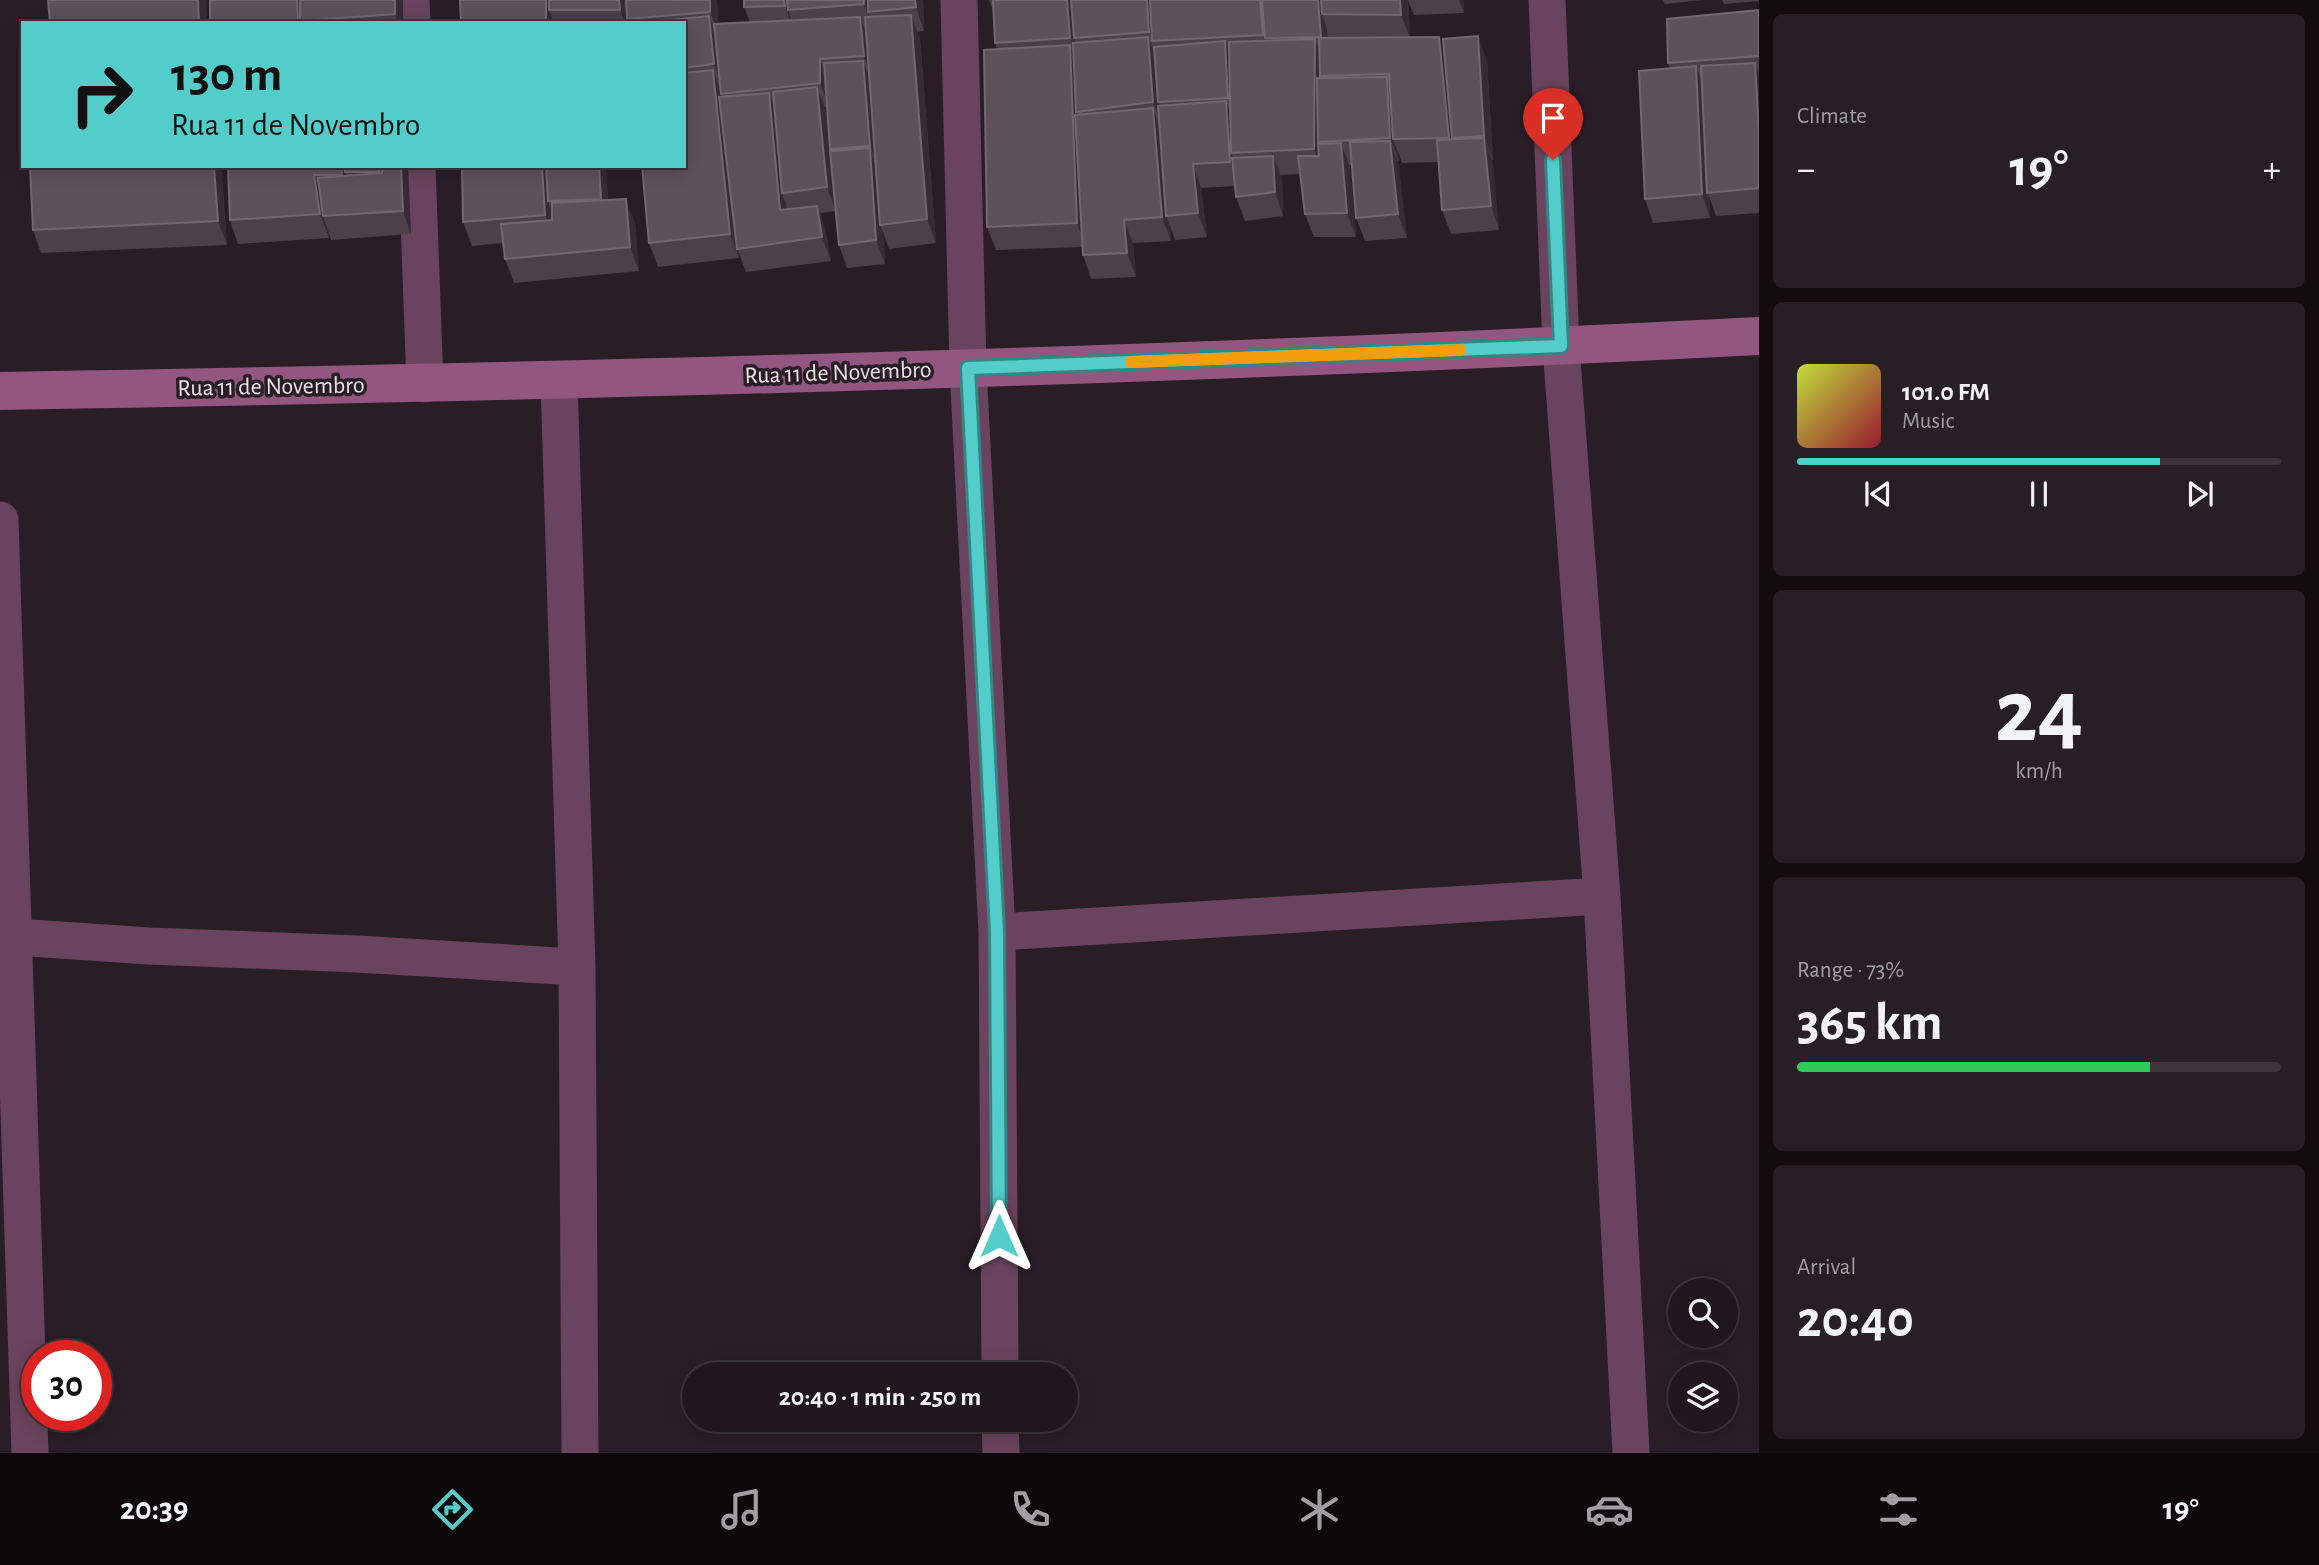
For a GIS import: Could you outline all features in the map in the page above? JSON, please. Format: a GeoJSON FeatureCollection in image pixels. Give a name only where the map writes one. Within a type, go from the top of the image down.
{"type":"FeatureCollection","features":[{"type":"Feature","properties":{"kind":"main road","name":"Rua 11 de Novembro"},"geometry":{"type":"LineString","coordinates":[[0,391],[425,384],[968,368],[1561,346],[1759,335]]}},
{"type":"Feature","properties":{"kind":"street"},"geometry":{"type":"LineString","coordinates":[[411,0],[412,21]]}},
{"type":"Feature","properties":{"kind":"street"},"geometry":{"type":"LineString","coordinates":[[959,0],[968,368],[997,932],[1000,1362]]}},
{"type":"Feature","properties":{"kind":"street"},"geometry":{"type":"LineString","coordinates":[[1547,0],[1561,346],[1602,897],[1631,1453]]}},
{"type":"Feature","properties":{"kind":"street"},"geometry":{"type":"LineString","coordinates":[[417,168],[425,384]]}},
{"type":"Feature","properties":{"kind":"street"},"geometry":{"type":"LineString","coordinates":[[559,380],[577,967],[580,1453]]}},
{"type":"Feature","properties":{"kind":"street"},"geometry":{"type":"LineString","coordinates":[[0,520],[7,935],[30,1453]]}},
{"type":"Feature","properties":{"kind":"street"},"geometry":{"type":"LineString","coordinates":[[997,932],[1602,897]]}},
{"type":"Feature","properties":{"kind":"street"},"geometry":{"type":"LineString","coordinates":[[7,935],[149,946],[356,954],[577,967]]}},
{"type":"Feature","properties":{"kind":"street"},"geometry":{"type":"LineString","coordinates":[[1000,1432],[1001,1453]]}},
{"type":"Feature","properties":{"kind":"building"},"geometry":{"type":"Polygon","coordinates":[[[48,0],[198,0],[199,21],[50,21],[48,0]]]}},
{"type":"Feature","properties":{"kind":"building"},"geometry":{"type":"Polygon","coordinates":[[[210,0],[297,0],[298,21],[210,21],[210,0]]]}},
{"type":"Feature","properties":{"kind":"building"},"geometry":{"type":"Polygon","coordinates":[[[300,0],[395,0],[395,14],[300,21],[300,0]]]}},
{"type":"Feature","properties":{"kind":"building"},"geometry":{"type":"Polygon","coordinates":[[[460,0],[546,0],[546,21],[461,21],[460,0]]]}},
{"type":"Feature","properties":{"kind":"building"},"geometry":{"type":"Polygon","coordinates":[[[549,0],[619,0],[620,10],[549,10],[549,0]]]}},
{"type":"Feature","properties":{"kind":"building"},"geometry":{"type":"Polygon","coordinates":[[[626,0],[710,0],[710,12],[627,19],[626,0]]]}},
{"type":"Feature","properties":{"kind":"building"},"geometry":{"type":"Polygon","coordinates":[[[744,0],[784,0],[785,6],[744,7],[744,0]]]}},
{"type":"Feature","properties":{"kind":"building"},"geometry":{"type":"Polygon","coordinates":[[[787,0],[864,0],[864,4],[788,10],[787,0]]]}},
{"type":"Feature","properties":{"kind":"building"},"geometry":{"type":"Polygon","coordinates":[[[868,0],[915,0],[916,7],[868,12],[868,0]]]}},
{"type":"Feature","properties":{"kind":"building"},"geometry":{"type":"Polygon","coordinates":[[[993,0],[1067,0],[1070,38],[995,43],[993,0]]]}},
{"type":"Feature","properties":{"kind":"building"},"geometry":{"type":"Polygon","coordinates":[[[1071,0],[1147,0],[1149,32],[1074,38],[1071,0]]]}},
{"type":"Feature","properties":{"kind":"building"},"geometry":{"type":"Polygon","coordinates":[[[1150,0],[1260,0],[1263,35],[1152,41],[1150,0]]]}},
{"type":"Feature","properties":{"kind":"building"},"geometry":{"type":"Polygon","coordinates":[[[1262,0],[1318,0],[1321,37],[1265,38],[1262,0]]]}},
{"type":"Feature","properties":{"kind":"building"},"geometry":{"type":"Polygon","coordinates":[[[1321,0],[1400,0],[1401,15],[1322,14],[1321,0]]]}},
{"type":"Feature","properties":{"kind":"building"},"geometry":{"type":"Polygon","coordinates":[[[1759,10],[1759,56],[1668,63],[1667,19],[1759,10]]]}},
{"type":"Feature","properties":{"kind":"building"},"geometry":{"type":"Polygon","coordinates":[[[911,15],[927,219],[880,225],[865,17],[911,15]]]}},
{"type":"Feature","properties":{"kind":"building"},"geometry":{"type":"Polygon","coordinates":[[[709,16],[714,64],[686,68],[686,21],[660,21],[709,16]]]}},
{"type":"Feature","properties":{"kind":"building"},"geometry":{"type":"Polygon","coordinates":[[[860,17],[864,56],[820,59],[820,83],[721,94],[714,24],[860,17]]]}},
{"type":"Feature","properties":{"kind":"building"},"geometry":{"type":"Polygon","coordinates":[[[1478,36],[1484,136],[1452,138],[1443,39],[1478,36]]]}},
{"type":"Feature","properties":{"kind":"building"},"geometry":{"type":"Polygon","coordinates":[[[1148,37],[1153,102],[1076,112],[1073,43],[1148,37]]]}},
{"type":"Feature","properties":{"kind":"building"},"geometry":{"type":"Polygon","coordinates":[[[1439,37],[1449,138],[1393,139],[1389,74],[1320,76],[1319,38],[1439,37]]]}},
{"type":"Feature","properties":{"kind":"building"},"geometry":{"type":"Polygon","coordinates":[[[1315,39],[1314,149],[1231,153],[1229,42],[1315,39]]]}},
{"type":"Feature","properties":{"kind":"building"},"geometry":{"type":"Polygon","coordinates":[[[1225,41],[1228,98],[1158,102],[1154,47],[1225,41]]]}},
{"type":"Feature","properties":{"kind":"building"},"geometry":{"type":"Polygon","coordinates":[[[1070,45],[1077,223],[987,227],[984,50],[1070,45]]]}},
{"type":"Feature","properties":{"kind":"building"},"geometry":{"type":"Polygon","coordinates":[[[863,61],[870,146],[830,149],[824,63],[863,61]]]}},
{"type":"Feature","properties":{"kind":"building"},"geometry":{"type":"Polygon","coordinates":[[[1755,63],[1759,188],[1707,193],[1701,66],[1755,63]]]}},
{"type":"Feature","properties":{"kind":"building"},"geometry":{"type":"Polygon","coordinates":[[[1696,66],[1702,194],[1645,199],[1639,71],[1696,66]]]}},
{"type":"Feature","properties":{"kind":"building"},"geometry":{"type":"Polygon","coordinates":[[[713,70],[730,234],[649,243],[642,168],[686,168],[686,73],[713,70]]]}},
{"type":"Feature","properties":{"kind":"building"},"geometry":{"type":"Polygon","coordinates":[[[1387,77],[1390,138],[1318,142],[1317,78],[1387,77]]]}},
{"type":"Feature","properties":{"kind":"building"},"geometry":{"type":"Polygon","coordinates":[[[817,87],[827,187],[782,193],[773,92],[817,87]]]}},
{"type":"Feature","properties":{"kind":"building"},"geometry":{"type":"Polygon","coordinates":[[[769,93],[780,210],[817,206],[822,237],[737,249],[719,97],[769,93]]]}},
{"type":"Feature","properties":{"kind":"building"},"geometry":{"type":"Polygon","coordinates":[[[1226,101],[1230,162],[1193,164],[1198,213],[1166,216],[1158,106],[1226,101]]]}},
{"type":"Feature","properties":{"kind":"building"},"geometry":{"type":"Polygon","coordinates":[[[1153,108],[1162,217],[1124,220],[1127,253],[1083,255],[1075,115],[1153,108]]]}},
{"type":"Feature","properties":{"kind":"building"},"geometry":{"type":"Polygon","coordinates":[[[1484,138],[1491,206],[1442,210],[1437,140],[1484,138]]]}},
{"type":"Feature","properties":{"kind":"building"},"geometry":{"type":"Polygon","coordinates":[[[1390,141],[1398,214],[1356,218],[1350,142],[1390,141]]]}},
{"type":"Feature","properties":{"kind":"building"},"geometry":{"type":"Polygon","coordinates":[[[1341,143],[1347,213],[1305,214],[1298,156],[1319,156],[1318,144],[1341,143]]]}},
{"type":"Feature","properties":{"kind":"building"},"geometry":{"type":"Polygon","coordinates":[[[870,148],[876,240],[839,245],[830,151],[870,148]]]}},
{"type":"Feature","properties":{"kind":"building"},"geometry":{"type":"Polygon","coordinates":[[[1273,156],[1275,192],[1236,197],[1232,158],[1273,156]]]}},
{"type":"Feature","properties":{"kind":"building"},"geometry":{"type":"Polygon","coordinates":[[[30,168],[214,168],[218,221],[33,230],[30,168]]]}},
{"type":"Feature","properties":{"kind":"building"},"geometry":{"type":"Polygon","coordinates":[[[228,168],[341,168],[342,175],[314,175],[320,214],[230,220],[228,168]]]}},
{"type":"Feature","properties":{"kind":"building"},"geometry":{"type":"Polygon","coordinates":[[[344,168],[379,168],[379,172],[345,172],[344,168]]]}},
{"type":"Feature","properties":{"kind":"building"},"geometry":{"type":"Polygon","coordinates":[[[382,168],[401,168],[403,211],[323,216],[318,178],[382,173],[382,168]]]}},
{"type":"Feature","properties":{"kind":"building"},"geometry":{"type":"Polygon","coordinates":[[[462,168],[542,168],[545,215],[463,222],[462,168]]]}},
{"type":"Feature","properties":{"kind":"building"},"geometry":{"type":"Polygon","coordinates":[[[546,168],[599,168],[601,199],[548,201],[546,168]]]}},
{"type":"Feature","properties":{"kind":"building"},"geometry":{"type":"Polygon","coordinates":[[[626,199],[630,247],[505,259],[501,224],[552,220],[552,203],[626,199]]]}},
{"type":"Feature","properties":{"kind":"slow traffic"},"geometry":{"type":"LineString","coordinates":[[1131,362],[1460,350]]}},
{"type":"Feature","properties":{"kind":"route"},"geometry":{"type":"LineString","coordinates":[[999,1236],[997,932],[968,368],[1561,346],[1553,160]]}}]}
